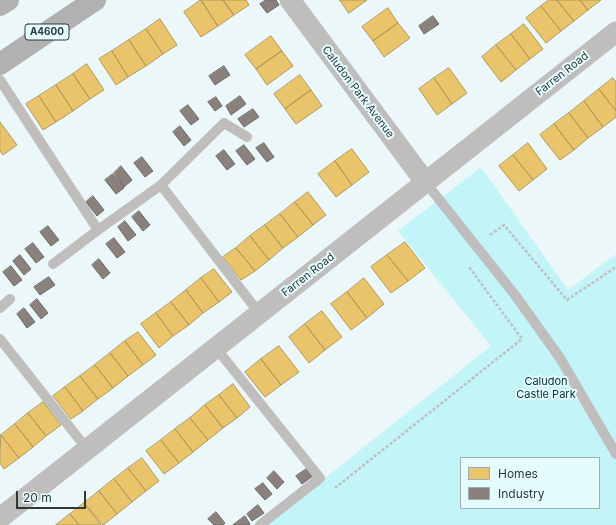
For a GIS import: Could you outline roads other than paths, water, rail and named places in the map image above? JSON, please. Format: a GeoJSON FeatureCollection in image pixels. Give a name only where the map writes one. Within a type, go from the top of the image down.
{"type":"FeatureCollection","features":[{"type":"Feature","properties":{"kind":"highway"},"geometry":{"type":"LineString","coordinates":[[0,5],[8,0]]}},
{"type":"Feature","properties":{"kind":"highway","name":"A4600"},"geometry":{"type":"LineString","coordinates":[[0,64],[95,0]]}},
{"type":"Feature","properties":{"kind":"street","name":"Caludon Park Avenue"},"geometry":{"type":"LineString","coordinates":[[290,0],[426,183]]}},
{"type":"Feature","properties":{"kind":"street","name":"Farren Road"},"geometry":{"type":"LineString","coordinates":[[0,518],[426,183],[507,117],[614,38]]}},
{"type":"Feature","properties":{"kind":"lane"},"geometry":{"type":"LineString","coordinates":[[0,80],[98,230]]}},
{"type":"Feature","properties":{"kind":"lane"},"geometry":{"type":"LineString","coordinates":[[53,264],[161,185],[224,123],[247,137]]}},
{"type":"Feature","properties":{"kind":"lane"},"geometry":{"type":"LineString","coordinates":[[426,183],[515,295],[560,358],[616,454]]}},
{"type":"Feature","properties":{"kind":"lane"},"geometry":{"type":"LineString","coordinates":[[161,185],[259,313]]}},
{"type":"Feature","properties":{"kind":"lane"},"geometry":{"type":"LineString","coordinates":[[0,308],[10,298]]}},
{"type":"Feature","properties":{"kind":"lane"},"geometry":{"type":"LineString","coordinates":[[0,339],[87,449]]}},
{"type":"Feature","properties":{"kind":"lane"},"geometry":{"type":"LineString","coordinates":[[216,348],[320,478],[260,525]]}},
{"type":"Feature","properties":{"kind":"park label","name":"Caludon Castle Park"},"geometry":{"type":"Point","coordinates":[546,388]}}]}
